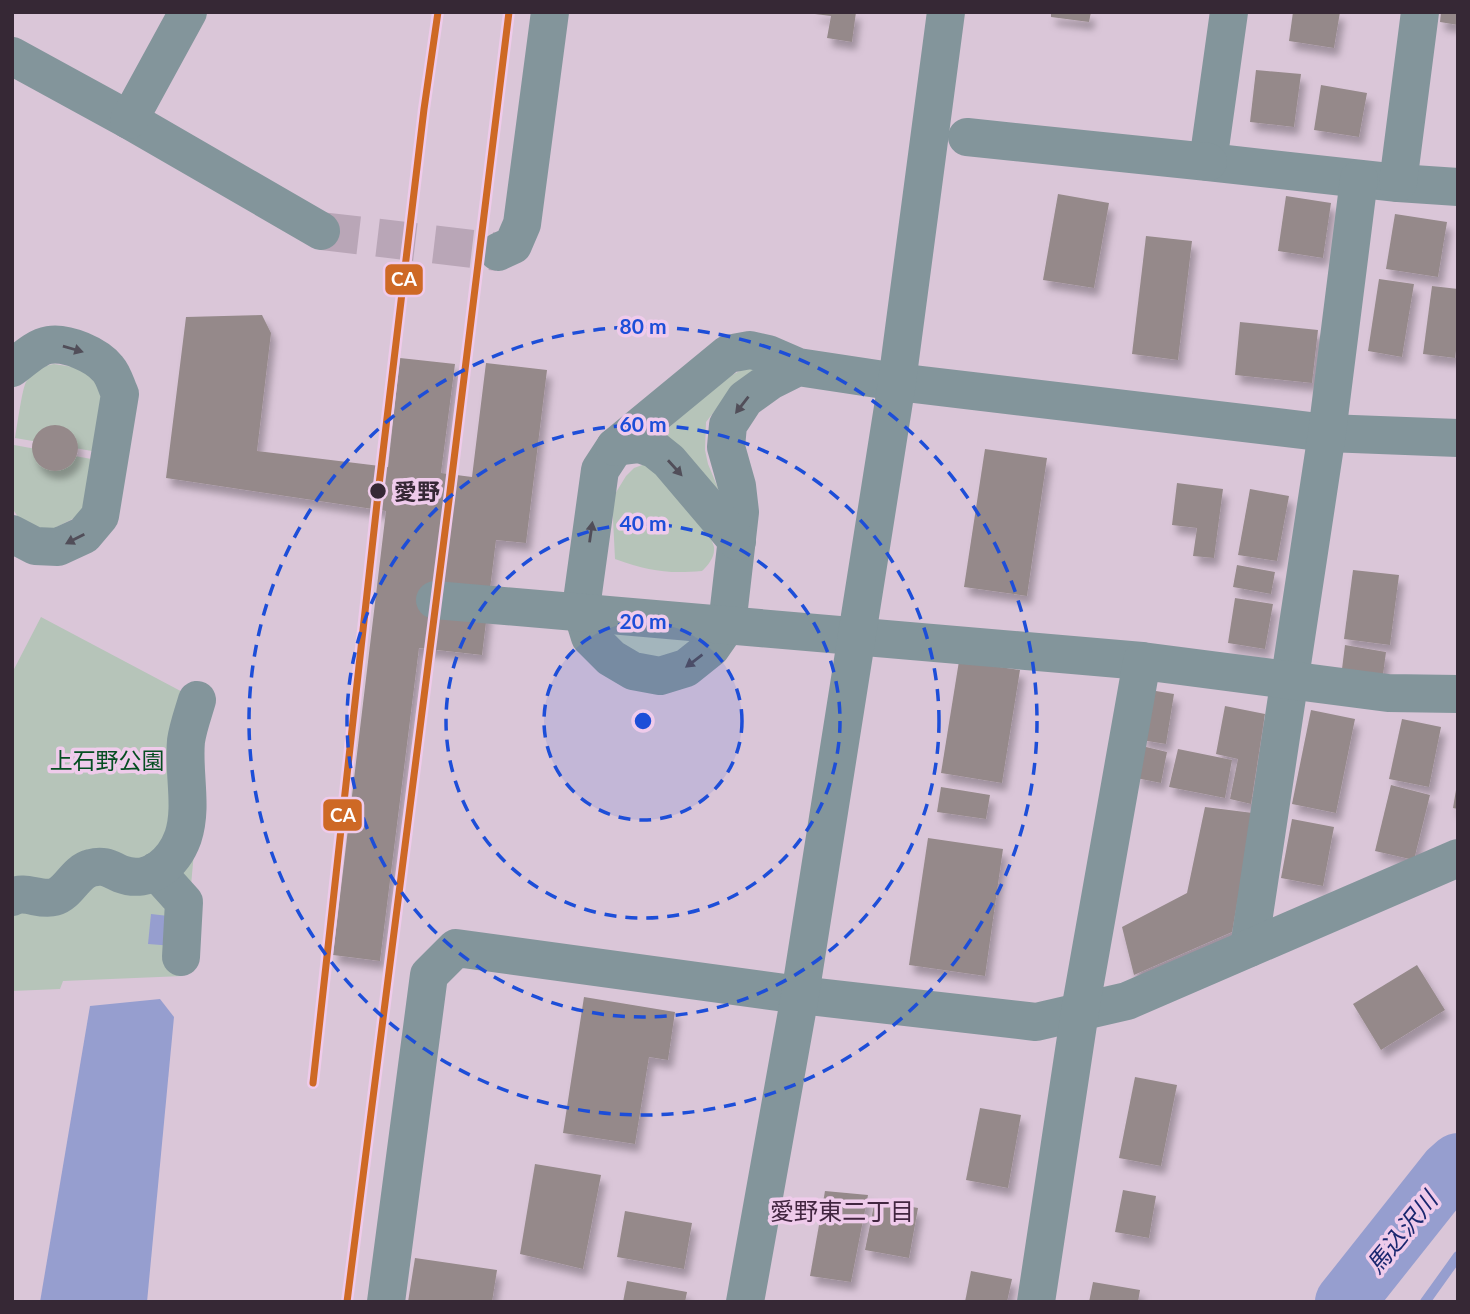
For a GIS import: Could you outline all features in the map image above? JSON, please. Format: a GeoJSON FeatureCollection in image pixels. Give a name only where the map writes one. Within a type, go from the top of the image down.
{"type":"FeatureCollection","features":[{"type":"Feature","properties":{"kind":"street"},"geometry":{"type":"LineString","coordinates":[[129,120],[188,12]]}},
{"type":"Feature","properties":{"kind":"street"},"geometry":{"type":"LineString","coordinates":[[498,252],[513,245],[522,224],[550,12]]}},
{"type":"Feature","properties":{"kind":"street"},"geometry":{"type":"LineString","coordinates":[[745,1302],[800,995],[897,382],[946,12]]}},
{"type":"Feature","properties":{"kind":"street"},"geometry":{"type":"LineString","coordinates":[[1208,162],[1229,12]]}},
{"type":"Feature","properties":{"kind":"street"},"geometry":{"type":"LineString","coordinates":[[1398,183],[1420,12]]}},
{"type":"Feature","properties":{"kind":"street"},"geometry":{"type":"LineString","coordinates":[[12,56],[321,231]]}},
{"type":"Feature","properties":{"kind":"street"},"geometry":{"type":"LineString","coordinates":[[967,137],[1458,187]]}},
{"type":"Feature","properties":{"kind":"street"},"geometry":{"type":"LineString","coordinates":[[1249,948],[1327,433],[1359,179]]}},
{"type":"Feature","properties":{"kind":"street"},"geometry":{"type":"LineString","coordinates":[[12,369],[37,350],[49,345],[74,348],[98,360],[107,368],[120,394],[100,516],[84,536],[58,547],[34,546],[12,534]]}},
{"type":"Feature","properties":{"kind":"street"},"geometry":{"type":"LineString","coordinates":[[798,368],[745,399],[728,425],[726,447],[737,486],[740,512],[727,625],[711,648],[686,668],[660,676],[633,671],[611,658],[590,637],[581,608],[600,470],[615,447],[728,354],[750,350],[768,354],[798,368],[1327,433],[1458,438]]}},
{"type":"Feature","properties":{"kind":"street"},"geometry":{"type":"LineString","coordinates":[[615,447],[639,444],[654,449],[669,461],[737,541]]}},
{"type":"Feature","properties":{"kind":"street"},"geometry":{"type":"LineString","coordinates":[[435,600],[1142,661],[1388,692],[1458,694]]}},
{"type":"Feature","properties":{"kind":"street"},"geometry":{"type":"LineString","coordinates":[[1036,1302],[1080,1011],[1142,661]]}},
{"type":"Feature","properties":{"kind":"street"},"geometry":{"type":"LineString","coordinates":[[12,897],[17,894],[51,898],[61,894],[81,873],[92,867],[103,867],[135,876],[147,875],[162,869],[173,858],[182,839],[187,817],[186,743],[197,700]]}},
{"type":"Feature","properties":{"kind":"street"},"geometry":{"type":"LineString","coordinates":[[386,1302],[429,975],[456,948],[800,995],[1036,1022],[1127,1001],[1458,858]]}},
{"type":"Feature","properties":{"kind":"street"},"geometry":{"type":"LineString","coordinates":[[156,872],[184,902],[181,957]]}},
{"type":"Feature","properties":{"kind":"green space"},"geometry":{"type":"Polygon","coordinates":[[[54,364],[80,368],[104,390],[98,452],[15,438],[26,382],[38,370],[54,364]]]}},
{"type":"Feature","properties":{"kind":"green space"},"geometry":{"type":"Polygon","coordinates":[[[748,368],[773,368],[717,408],[706,422],[705,450],[718,488],[719,510],[658,438],[700,399],[736,373],[748,368]]]}},
{"type":"Feature","properties":{"kind":"green space"},"geometry":{"type":"Polygon","coordinates":[[[14,445],[97,460],[86,512],[49,531],[20,520],[12,508],[14,445]]]}},
{"type":"Feature","properties":{"kind":"green space"},"geometry":{"type":"Polygon","coordinates":[[[645,464],[655,470],[679,496],[711,539],[714,554],[702,571],[658,571],[615,559],[612,499],[626,476],[634,468],[645,464]]]}},
{"type":"Feature","properties":{"kind":"green space"},"geometry":{"type":"Polygon","coordinates":[[[600,600],[706,627],[675,657],[647,658],[613,639],[600,600]]]}},
{"type":"Feature","properties":{"kind":"green space","name":"上石野公園"},"geometry":{"type":"Polygon","coordinates":[[[41,617],[207,705],[183,976],[63,981],[60,989],[12,991],[12,673],[41,617]]]}},
{"type":"Feature","properties":{"kind":"water"},"geometry":{"type":"Polygon","coordinates":[[[151,914],[177,917],[174,946],[148,944],[151,914]]]}},
{"type":"Feature","properties":{"kind":"water"},"geometry":{"type":"Polygon","coordinates":[[[160,999],[174,1017],[147,1302],[40,1302],[90,1006],[160,999]]]}},
{"type":"Feature","properties":{"kind":"building"},"geometry":{"type":"Polygon","coordinates":[[[856,12],[852,42],[827,38],[831,16],[815,14],[856,12]]]}},
{"type":"Feature","properties":{"kind":"building"},"geometry":{"type":"Polygon","coordinates":[[[1051,12],[1091,12],[1089,22],[1051,17],[1051,12]]]}},
{"type":"Feature","properties":{"kind":"building"},"geometry":{"type":"Polygon","coordinates":[[[1293,12],[1340,12],[1334,48],[1289,41],[1293,12]]]}},
{"type":"Feature","properties":{"kind":"building"},"geometry":{"type":"Polygon","coordinates":[[[1441,12],[1458,12],[1458,25],[1440,22],[1441,12]]]}},
{"type":"Feature","properties":{"kind":"building"},"geometry":{"type":"Polygon","coordinates":[[[1256,70],[1301,74],[1294,127],[1250,122],[1256,70]]]}},
{"type":"Feature","properties":{"kind":"building"},"geometry":{"type":"Polygon","coordinates":[[[1321,85],[1367,93],[1359,137],[1314,130],[1321,85]]]}},
{"type":"Feature","properties":{"kind":"building"},"geometry":{"type":"Polygon","coordinates":[[[1058,194],[1109,203],[1094,288],[1043,280],[1058,194]]]}},
{"type":"Feature","properties":{"kind":"building"},"geometry":{"type":"Polygon","coordinates":[[[1286,196],[1331,203],[1323,258],[1278,251],[1286,196]]]}},
{"type":"Feature","properties":{"kind":"building"},"geometry":{"type":"Polygon","coordinates":[[[1395,214],[1447,222],[1438,277],[1386,269],[1395,214]]]}},
{"type":"Feature","properties":{"kind":"building"},"geometry":{"type":"Polygon","coordinates":[[[1146,236],[1192,241],[1178,360],[1132,354],[1146,236]]]}},
{"type":"Feature","properties":{"kind":"building"},"geometry":{"type":"Polygon","coordinates":[[[1379,279],[1414,284],[1402,357],[1368,351],[1379,279]]]}},
{"type":"Feature","properties":{"kind":"building"},"geometry":{"type":"Polygon","coordinates":[[[1432,286],[1458,289],[1455,358],[1423,354],[1432,286]]]}},
{"type":"Feature","properties":{"kind":"building"},"geometry":{"type":"Polygon","coordinates":[[[262,315],[271,333],[257,451],[388,467],[400,358],[455,364],[441,473],[472,477],[486,363],[547,370],[526,543],[496,540],[482,655],[419,648],[380,961],[333,955],[386,511],[166,478],[186,317],[262,315]]]}},
{"type":"Feature","properties":{"kind":"building"},"geometry":{"type":"Polygon","coordinates":[[[1240,322],[1318,330],[1312,383],[1235,375],[1240,322]]]}},
{"type":"Feature","properties":{"kind":"building"},"geometry":{"type":"Polygon","coordinates":[[[55,425],[71,432],[78,448],[71,464],[55,471],[39,464],[32,448],[39,432],[55,425]]]}},
{"type":"Feature","properties":{"kind":"building"},"geometry":{"type":"Polygon","coordinates":[[[985,449],[1047,458],[1027,596],[964,587],[985,449]]]}},
{"type":"Feature","properties":{"kind":"building"},"geometry":{"type":"Polygon","coordinates":[[[1177,483],[1223,489],[1214,558],[1193,556],[1197,528],[1172,525],[1177,483]]]}},
{"type":"Feature","properties":{"kind":"building"},"geometry":{"type":"Polygon","coordinates":[[[1250,489],[1289,496],[1277,561],[1238,555],[1250,489]]]}},
{"type":"Feature","properties":{"kind":"building"},"geometry":{"type":"Polygon","coordinates":[[[1237,565],[1275,572],[1271,594],[1233,587],[1237,565]]]}},
{"type":"Feature","properties":{"kind":"building"},"geometry":{"type":"Polygon","coordinates":[[[1353,570],[1399,575],[1390,645],[1344,639],[1353,570]]]}},
{"type":"Feature","properties":{"kind":"building"},"geometry":{"type":"Polygon","coordinates":[[[1235,598],[1273,604],[1265,649],[1228,643],[1235,598]]]}},
{"type":"Feature","properties":{"kind":"building"},"geometry":{"type":"Polygon","coordinates":[[[1345,645],[1386,652],[1383,675],[1342,669],[1345,645]]]}},
{"type":"Feature","properties":{"kind":"building"},"geometry":{"type":"Polygon","coordinates":[[[959,661],[1020,670],[1002,783],[941,773],[959,661]]]}},
{"type":"Feature","properties":{"kind":"building"},"geometry":{"type":"Polygon","coordinates":[[[1150,690],[1174,694],[1166,744],[1141,740],[1150,690]]]}},
{"type":"Feature","properties":{"kind":"building"},"geometry":{"type":"Polygon","coordinates":[[[1225,706],[1265,714],[1251,804],[1230,799],[1238,759],[1216,754],[1225,706]]]}},
{"type":"Feature","properties":{"kind":"building"},"geometry":{"type":"Polygon","coordinates":[[[1311,710],[1355,719],[1336,813],[1292,804],[1311,710]]]}},
{"type":"Feature","properties":{"kind":"building"},"geometry":{"type":"Polygon","coordinates":[[[1402,719],[1441,727],[1429,787],[1389,779],[1402,719]]]}},
{"type":"Feature","properties":{"kind":"building"},"geometry":{"type":"Polygon","coordinates":[[[1142,746],[1167,752],[1161,783],[1136,778],[1142,746]]]}},
{"type":"Feature","properties":{"kind":"building"},"geometry":{"type":"Polygon","coordinates":[[[1178,749],[1232,760],[1225,798],[1169,787],[1178,749]]]}},
{"type":"Feature","properties":{"kind":"building"},"geometry":{"type":"Polygon","coordinates":[[[1391,785],[1430,795],[1414,860],[1375,851],[1391,785]]]}},
{"type":"Feature","properties":{"kind":"building"},"geometry":{"type":"Polygon","coordinates":[[[941,787],[990,795],[986,819],[937,812],[941,787]]]}},
{"type":"Feature","properties":{"kind":"building"},"geometry":{"type":"Polygon","coordinates":[[[1458,790],[1458,809],[1453,808],[1458,790]]]}},
{"type":"Feature","properties":{"kind":"building"},"geometry":{"type":"Polygon","coordinates":[[[1205,807],[1253,813],[1232,932],[1134,975],[1122,927],[1187,893],[1205,807]]]}},
{"type":"Feature","properties":{"kind":"building"},"geometry":{"type":"Polygon","coordinates":[[[1292,819],[1334,827],[1323,886],[1281,878],[1292,819]]]}},
{"type":"Feature","properties":{"kind":"building"},"geometry":{"type":"Polygon","coordinates":[[[928,838],[1003,849],[985,976],[909,965],[928,838]]]}},
{"type":"Feature","properties":{"kind":"building"},"geometry":{"type":"Polygon","coordinates":[[[1417,965],[1445,1010],[1381,1050],[1353,1004],[1417,965]]]}},
{"type":"Feature","properties":{"kind":"building"},"geometry":{"type":"Polygon","coordinates":[[[584,997],[675,1012],[668,1060],[649,1057],[635,1144],[563,1133],[584,997]]]}},
{"type":"Feature","properties":{"kind":"building"},"geometry":{"type":"Polygon","coordinates":[[[1135,1077],[1177,1085],[1161,1166],[1119,1158],[1135,1077]]]}},
{"type":"Feature","properties":{"kind":"building"},"geometry":{"type":"Polygon","coordinates":[[[980,1108],[1021,1115],[1008,1188],[966,1180],[980,1108]]]}},
{"type":"Feature","properties":{"kind":"building"},"geometry":{"type":"Polygon","coordinates":[[[535,1164],[601,1175],[583,1269],[520,1254],[535,1164]]]}},
{"type":"Feature","properties":{"kind":"building"},"geometry":{"type":"Polygon","coordinates":[[[1123,1190],[1156,1196],[1149,1238],[1115,1232],[1123,1190]]]}},
{"type":"Feature","properties":{"kind":"building"},"geometry":{"type":"Polygon","coordinates":[[[825,1191],[868,1195],[851,1282],[810,1276],[825,1191]]]}},
{"type":"Feature","properties":{"kind":"building"},"geometry":{"type":"Polygon","coordinates":[[[875,1200],[918,1208],[909,1258],[865,1250],[875,1200]]]}},
{"type":"Feature","properties":{"kind":"building"},"geometry":{"type":"Polygon","coordinates":[[[625,1211],[692,1223],[684,1269],[617,1257],[625,1211]]]}},
{"type":"Feature","properties":{"kind":"building"},"geometry":{"type":"Polygon","coordinates":[[[415,1258],[497,1270],[492,1302],[408,1302],[415,1258]]]}},
{"type":"Feature","properties":{"kind":"building"},"geometry":{"type":"Polygon","coordinates":[[[971,1271],[1012,1279],[1007,1302],[965,1302],[971,1271]]]}},
{"type":"Feature","properties":{"kind":"building"},"geometry":{"type":"Polygon","coordinates":[[[627,1281],[687,1292],[685,1302],[623,1302],[627,1281]]]}},
{"type":"Feature","properties":{"kind":"building"},"geometry":{"type":"Polygon","coordinates":[[[1093,1282],[1140,1290],[1138,1302],[1089,1302],[1093,1282]]]}},
{"type":"Feature","properties":{"kind":"waterway","name":"馬込沢川"},"geometry":{"type":"LineString","coordinates":[[1345,1302],[1458,1163]]}},
{"type":"Feature","properties":{"kind":"waterway"},"geometry":{"type":"LineString","coordinates":[[1425,1302],[1458,1256]]}},
{"type":"Feature","properties":{"kind":"tunnel"},"geometry":{"type":"LineString","coordinates":[[321,231],[498,252]]}},
{"type":"Feature","properties":{"kind":"transit line","name":"CA"},"geometry":{"type":"LineString","coordinates":[[313,1083],[379,485],[438,12]]}},
{"type":"Feature","properties":{"kind":"transit line","name":"CA"},"geometry":{"type":"LineString","coordinates":[[347,1302],[509,12]]}},
{"type":"Feature","properties":{"kind":"place","name":"愛野"},"geometry":{"type":"Point","coordinates":[378,491]}},
{"type":"Feature","properties":{"kind":"district","name":"愛野東二丁目"},"geometry":{"type":"Point","coordinates":[842,1210]}}]}
